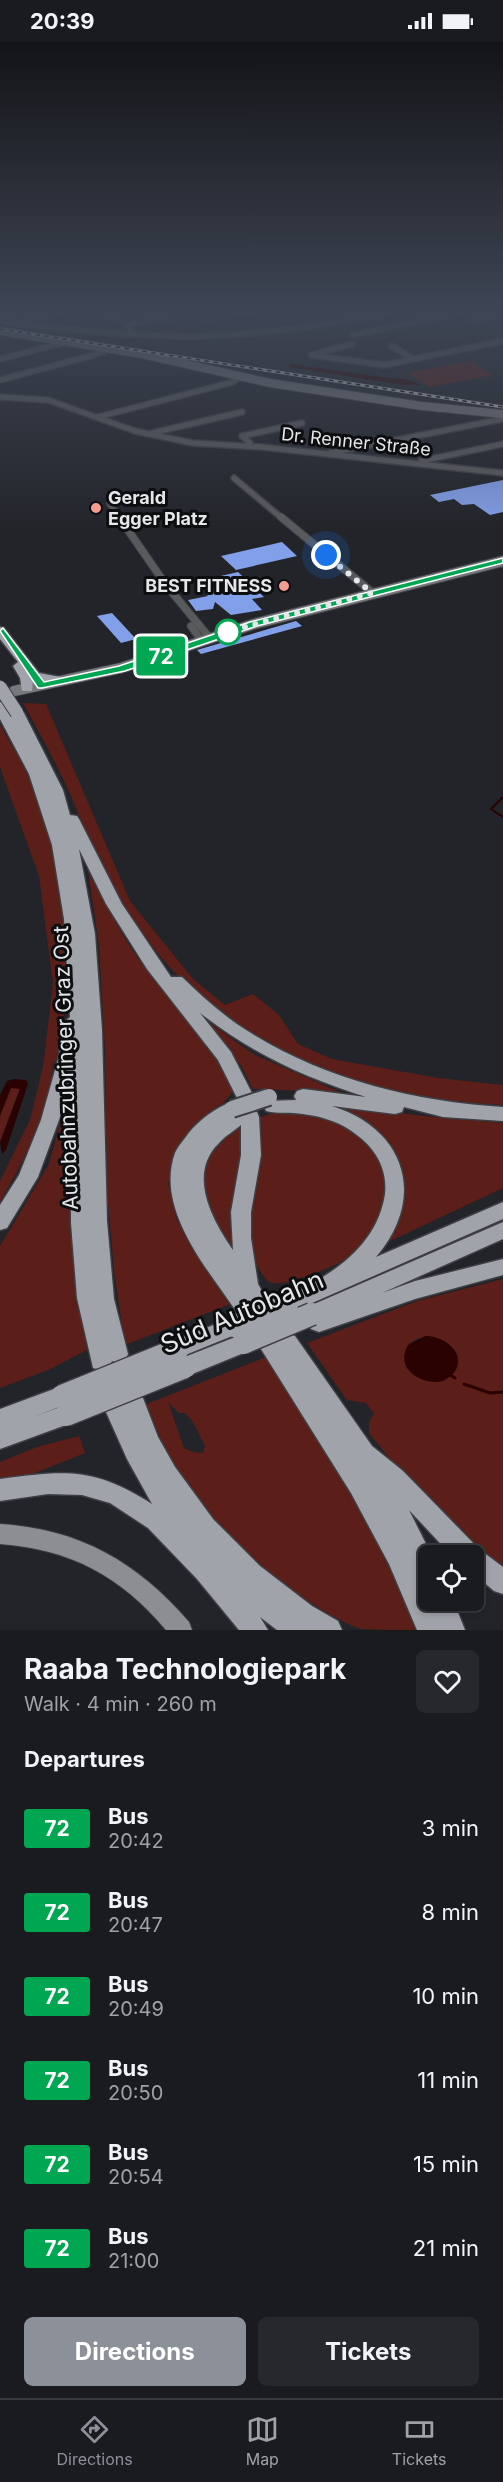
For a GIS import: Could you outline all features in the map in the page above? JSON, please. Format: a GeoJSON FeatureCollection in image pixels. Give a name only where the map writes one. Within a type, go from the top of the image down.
{"type":"FeatureCollection","features":[{"type":"Feature","properties":{"kind":"highway"},"geometry":{"type":"LineString","coordinates":[[0,631],[38,680],[61,681]]}},
{"type":"Feature","properties":{"kind":"highway"},"geometry":{"type":"LineString","coordinates":[[0,643],[23,671],[27,688]]}},
{"type":"Feature","properties":{"kind":"highway","name":"Autobahnzubringer Graz Ost"},"geometry":{"type":"LineString","coordinates":[[0,687],[8,711],[42,787],[62,854],[74,926],[78,997],[82,1221],[87,1300],[109,1357],[97,1221],[93,1030],[87,934],[74,858],[56,790],[8,711]]}},
{"type":"Feature","properties":{"kind":"highway"},"geometry":{"type":"LineString","coordinates":[[56,790],[68,809],[114,904],[153,965],[225,1057],[241,1110],[251,1155],[241,1212],[242,1249],[250,1298],[192,1228],[180,1189],[183,1158],[193,1140],[214,1119],[241,1110],[271,1101],[313,1096],[419,1110],[498,1114]]}},
{"type":"Feature","properties":{"kind":"highway"},"geometry":{"type":"LineString","coordinates":[[144,949],[212,1014],[254,1043],[291,1064],[345,1085],[453,1111]]}},
{"type":"Feature","properties":{"kind":"highway"},"geometry":{"type":"LineString","coordinates":[[0,1222],[28,1178],[50,1120],[65,1067],[78,997]]}},
{"type":"Feature","properties":{"kind":"highway"},"geometry":{"type":"LineString","coordinates":[[271,1101],[323,1108],[356,1122],[382,1145],[395,1173],[393,1206],[378,1239],[353,1266],[320,1290]]}},
{"type":"Feature","properties":{"kind":"highway","name":"Süd Autobahn"},"geometry":{"type":"LineString","coordinates":[[0,1439],[64,1405],[238,1334],[287,1305],[503,1210]]}},
{"type":"Feature","properties":{"kind":"highway","name":"Süd Autobahn"},"geometry":{"type":"LineString","coordinates":[[238,1334],[277,1341],[315,1318],[503,1230]]}},
{"type":"Feature","properties":{"kind":"highway"},"geometry":{"type":"LineString","coordinates":[[315,1318],[503,1267]]}},
{"type":"Feature","properties":{"kind":"highway"},"geometry":{"type":"LineString","coordinates":[[277,1341],[362,1450],[418,1553]]}},
{"type":"Feature","properties":{"kind":"highway"},"geometry":{"type":"LineString","coordinates":[[277,1341],[365,1491],[412,1582],[430,1630]]}},
{"type":"Feature","properties":{"kind":"highway","name":"Süd Autobahn"},"geometry":{"type":"LineString","coordinates":[[0,1419],[64,1405]]}},
{"type":"Feature","properties":{"kind":"highway"},"geometry":{"type":"LineString","coordinates":[[298,1630],[237,1582],[189,1536],[164,1503],[135,1452],[126,1409],[182,1497],[211,1536],[274,1593],[329,1630]]}},
{"type":"Feature","properties":{"kind":"highway"},"geometry":{"type":"LineString","coordinates":[[362,1450],[384,1467],[458,1545]]}},
{"type":"Feature","properties":{"kind":"highway"},"geometry":{"type":"LineString","coordinates":[[0,1490],[48,1483],[82,1484],[116,1494],[156,1520],[206,1571],[255,1630]]}},
{"type":"Feature","properties":{"kind":"highway"},"geometry":{"type":"LineString","coordinates":[[189,1536],[206,1571]]}},
{"type":"Feature","properties":{"kind":"highway"},"geometry":{"type":"LineString","coordinates":[[484,1567],[503,1582]]}},
{"type":"Feature","properties":{"kind":"highway"},"geometry":{"type":"LineString","coordinates":[[444,1611],[452,1630]]}},
{"type":"Feature","properties":{"kind":"main road"},"geometry":{"type":"LineString","coordinates":[[0,1534],[48,1540],[78,1550],[113,1567],[146,1590],[181,1630]]}},
{"type":"Feature","properties":{"kind":"street"},"geometry":{"type":"LineString","coordinates":[[98,417],[224,384]]}},
{"type":"Feature","properties":{"kind":"street"},"geometry":{"type":"LineString","coordinates":[[284,384],[503,416]]}},
{"type":"Feature","properties":{"kind":"street","name":"Dr. Renner Straße"},"geometry":{"type":"LineString","coordinates":[[0,397],[25,397],[67,406],[147,434],[193,443],[245,446],[324,456],[414,462],[503,472]]}},
{"type":"Feature","properties":{"kind":"street"},"geometry":{"type":"LineString","coordinates":[[147,434],[242,412]]}},
{"type":"Feature","properties":{"kind":"street"},"geometry":{"type":"LineString","coordinates":[[324,456],[503,416]]}},
{"type":"Feature","properties":{"kind":"street"},"geometry":{"type":"LineString","coordinates":[[245,446],[250,443],[242,436],[302,423]]}},
{"type":"Feature","properties":{"kind":"street"},"geometry":{"type":"LineString","coordinates":[[414,462],[503,444]]}},
{"type":"Feature","properties":{"kind":"street"},"geometry":{"type":"LineString","coordinates":[[234,478],[372,593]]}},
{"type":"Feature","properties":{"kind":"street"},"geometry":{"type":"LineString","coordinates":[[110,504],[205,638]]}},
{"type":"Feature","properties":{"kind":"street"},"geometry":{"type":"LineString","coordinates":[[61,681],[141,663],[205,638],[503,561]]}},
{"type":"Feature","properties":{"kind":"street"},"geometry":{"type":"LineString","coordinates":[[191,626],[205,638]]}},
{"type":"Feature","properties":{"kind":"street"},"geometry":{"type":"LineString","coordinates":[[14,691],[27,688],[38,680]]}},
{"type":"Feature","properties":{"kind":"shaded area"},"geometry":{"type":"Polygon","coordinates":[[[425,384],[444,384],[429,387],[425,384]]]}},
{"type":"Feature","properties":{"kind":"shaded area"},"geometry":{"type":"Polygon","coordinates":[[[23,703],[46,704],[130,901],[193,979],[225,1005],[253,994],[279,1015],[298,1044],[332,1059],[438,1078],[503,1085],[503,1105],[409,1094],[315,1068],[259,1041],[216,1011],[176,974],[158,953],[112,888],[100,866],[66,784],[23,703]]]}},
{"type":"Feature","properties":{"kind":"shaded area"},"geometry":{"type":"Polygon","coordinates":[[[0,725],[26,771],[42,811],[52,845],[64,916],[66,988],[59,1058],[53,1063],[47,1100],[34,1135],[0,1202],[0,1181],[30,1120],[43,1067],[53,983],[39,876],[0,767],[0,725]]]}},
{"type":"Feature","properties":{"kind":"shaded area"},"geometry":{"type":"Polygon","coordinates":[[[88,870],[133,951],[214,1051],[235,1089],[224,1102],[200,1120],[181,1143],[168,1183],[177,1221],[233,1303],[125,1345],[114,1271],[107,1190],[105,1050],[99,945],[88,870]]]}},
{"type":"Feature","properties":{"kind":"shaded area"},"geometry":{"type":"Polygon","coordinates":[[[206,1020],[253,1054],[340,1092],[253,1089],[242,1067],[206,1020]]]}},
{"type":"Feature","properties":{"kind":"shaded area"},"geometry":{"type":"Polygon","coordinates":[[[26,1080],[28,1084],[6,1150],[2,1154],[0,1142],[20,1089],[11,1088],[0,1116],[0,1095],[7,1081],[26,1080]]]}},
{"type":"Feature","properties":{"kind":"shaded area"},"geometry":{"type":"Polygon","coordinates":[[[11,1087],[20,1088],[0,1142],[0,1116],[11,1087]]]}},
{"type":"Feature","properties":{"kind":"shaded area"},"geometry":{"type":"Polygon","coordinates":[[[68,1094],[71,1126],[74,1269],[87,1350],[48,1370],[0,1388],[0,1246],[49,1164],[68,1094]]]}},
{"type":"Feature","properties":{"kind":"shaded area"},"geometry":{"type":"Polygon","coordinates":[[[325,1103],[424,1116],[503,1123],[503,1188],[388,1242],[400,1167],[384,1139],[371,1126],[359,1117],[325,1103]]]}},
{"type":"Feature","properties":{"kind":"shaded area"},"geometry":{"type":"Polygon","coordinates":[[[280,1111],[326,1115],[347,1125],[376,1153],[384,1170],[386,1188],[384,1206],[377,1226],[357,1251],[330,1267],[283,1283],[268,1282],[256,1265],[250,1246],[249,1229],[258,1154],[257,1118],[280,1111]]]}},
{"type":"Feature","properties":{"kind":"shaded area"},"geometry":{"type":"Polygon","coordinates":[[[241,1124],[241,1156],[232,1198],[231,1215],[237,1261],[203,1200],[204,1167],[219,1141],[241,1124]]]}},
{"type":"Feature","properties":{"kind":"shaded area"},"geometry":{"type":"Polygon","coordinates":[[[503,1279],[503,1571],[484,1556],[484,1545],[472,1545],[448,1524],[400,1470],[369,1433],[369,1422],[374,1414],[366,1403],[347,1400],[307,1343],[417,1301],[503,1279]],[[418,1338],[410,1343],[404,1359],[407,1369],[457,1368],[458,1359],[453,1348],[441,1342],[418,1338]]]}},
{"type":"Feature","properties":{"kind":"shaded area"},"geometry":{"type":"Polygon","coordinates":[[[425,1336],[444,1341],[456,1352],[457,1367],[443,1381],[427,1381],[412,1374],[407,1368],[405,1354],[408,1345],[425,1336]]]}},
{"type":"Feature","properties":{"kind":"shaded area"},"geometry":{"type":"Polygon","coordinates":[[[266,1357],[285,1381],[360,1497],[421,1630],[362,1629],[343,1621],[298,1594],[252,1558],[200,1505],[163,1444],[144,1405],[266,1357]],[[168,1402],[184,1448],[203,1453],[205,1446],[193,1422],[185,1413],[179,1413],[168,1402]]]}},
{"type":"Feature","properties":{"kind":"shaded area"},"geometry":{"type":"Polygon","coordinates":[[[79,1436],[85,1453],[0,1487],[0,1462],[37,1447],[79,1436]]]}},
{"type":"Feature","properties":{"kind":"building"},"geometry":{"type":"Polygon","coordinates":[[[503,480],[503,512],[490,515],[474,504],[462,505],[454,499],[439,502],[430,495],[503,480]]]}},
{"type":"Feature","properties":{"kind":"building"},"geometry":{"type":"Polygon","coordinates":[[[282,542],[297,556],[236,570],[221,556],[282,542]]]}},
{"type":"Feature","properties":{"kind":"building"},"geometry":{"type":"Polygon","coordinates":[[[238,572],[264,597],[252,599],[262,610],[231,615],[215,602],[213,609],[196,611],[188,600],[208,596],[206,594],[209,593],[205,589],[220,586],[212,578],[238,572]]]}},
{"type":"Feature","properties":{"kind":"building"},"geometry":{"type":"Polygon","coordinates":[[[112,613],[136,639],[121,643],[97,616],[112,613]]]}},
{"type":"Feature","properties":{"kind":"building"},"geometry":{"type":"Polygon","coordinates":[[[296,621],[302,626],[201,654],[197,650],[296,621]]]}},
{"type":"Feature","properties":{"kind":"waterway"},"geometry":{"type":"LineString","coordinates":[[503,797],[491,809],[503,817]]}},
{"type":"Feature","properties":{"kind":"waterway"},"geometry":{"type":"LineString","coordinates":[[464,1384],[490,1393],[503,1392]]}},
{"type":"Feature","properties":{"kind":"railway"},"geometry":{"type":"LineString","coordinates":[[355,384],[503,407]]}},
{"type":"Feature","properties":{"kind":"bus line","name":"72"},"geometry":{"type":"LineString","coordinates":[[0,631],[42,685],[141,663],[206,638],[254,624],[503,561]]}},
{"type":"Feature","properties":{"kind":"place","name":"Gerald Egger Platz"},"geometry":{"type":"Point","coordinates":[96,508]}},
{"type":"Feature","properties":{"kind":"place","name":"BEST FITNESS"},"geometry":{"type":"Point","coordinates":[284,586]}},
{"type":"Feature","properties":{"kind":"route"},"geometry":{"type":"LineString","coordinates":[[228,632],[226,632],[372,593],[326,555]]}}]}
